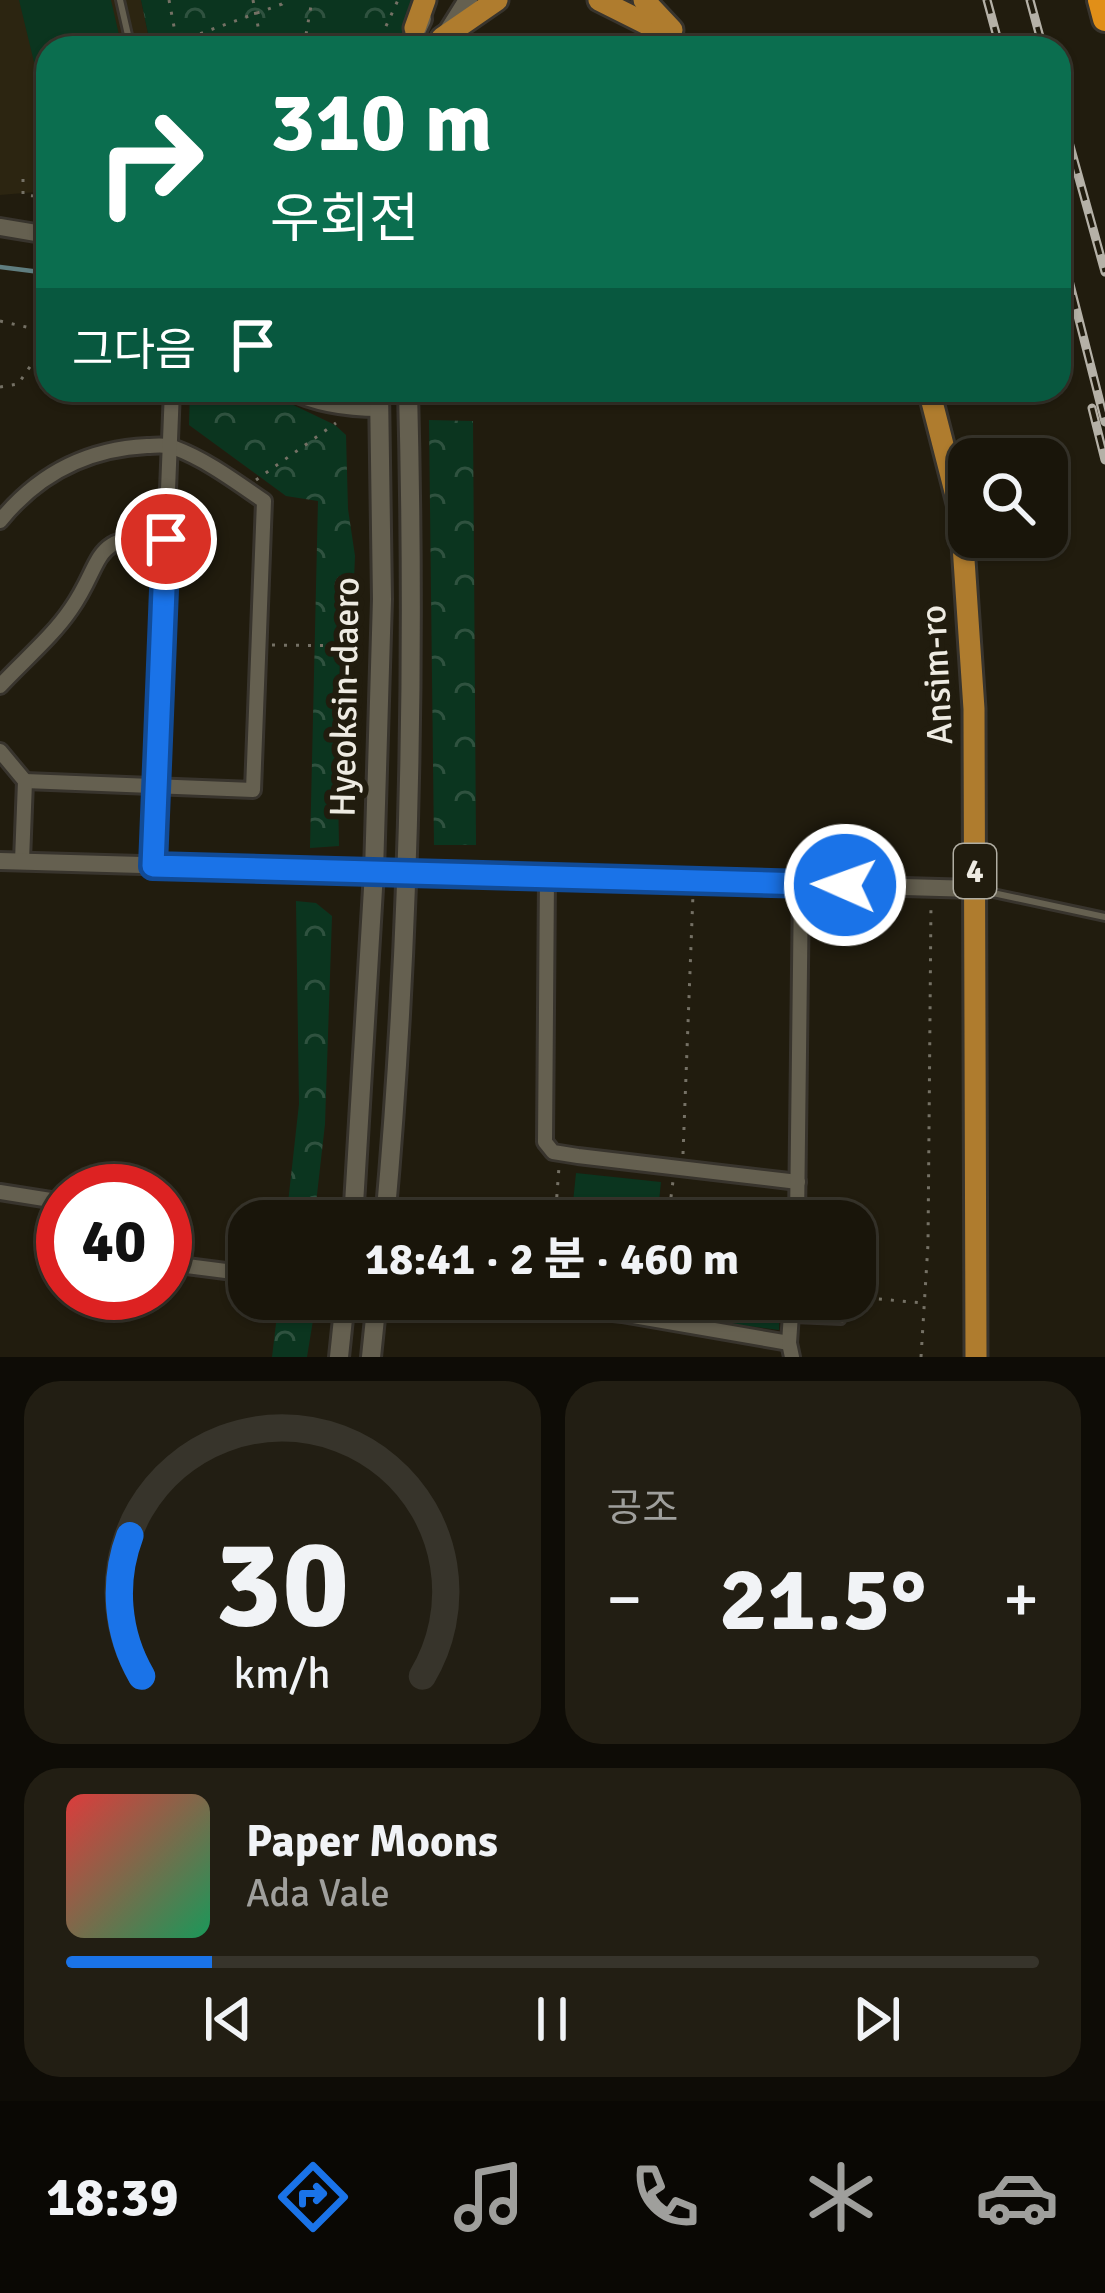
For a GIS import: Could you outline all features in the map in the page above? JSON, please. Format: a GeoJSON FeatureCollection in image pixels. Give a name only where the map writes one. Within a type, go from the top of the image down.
{"type":"FeatureCollection","features":[{"type":"Feature","properties":{"kind":"highway"},"geometry":{"type":"LineString","coordinates":[[1100,0],[1105,20]]}},
{"type":"Feature","properties":{"kind":"main road"},"geometry":{"type":"LineString","coordinates":[[413,36],[425,0]]}},
{"type":"Feature","properties":{"kind":"main road"},"geometry":{"type":"LineString","coordinates":[[413,36],[435,0]]}},
{"type":"Feature","properties":{"kind":"main road"},"geometry":{"type":"LineString","coordinates":[[445,36],[468,0]]}},
{"type":"Feature","properties":{"kind":"main road"},"geometry":{"type":"LineString","coordinates":[[449,36],[497,0]]}},
{"type":"Feature","properties":{"kind":"main road"},"geometry":{"type":"LineString","coordinates":[[598,0],[666,36]]}},
{"type":"Feature","properties":{"kind":"main road"},"geometry":{"type":"LineString","coordinates":[[644,0],[675,36]]}},
{"type":"Feature","properties":{"kind":"main road","name":"Hyeoksin-daero"},"geometry":{"type":"LineString","coordinates":[[354,1200],[374,872],[381,646],[379,402]]}},
{"type":"Feature","properties":{"kind":"main road"},"geometry":{"type":"LineString","coordinates":[[386,1200],[412,647],[408,402]]}},
{"type":"Feature","properties":{"kind":"main road","name":"Ansim-ro"},"geometry":{"type":"LineString","coordinates":[[932,402],[961,515],[974,710],[976,1357]]}},
{"type":"Feature","properties":{"kind":"main road"},"geometry":{"type":"LineString","coordinates":[[339,1357],[343,1320]]}},
{"type":"Feature","properties":{"kind":"main road"},"geometry":{"type":"LineString","coordinates":[[371,1357],[375,1320]]}},
{"type":"Feature","properties":{"kind":"street"},"geometry":{"type":"LineString","coordinates":[[0,227],[36,233]]}},
{"type":"Feature","properties":{"kind":"street"},"geometry":{"type":"LineString","coordinates":[[153,866],[172,402]]}},
{"type":"Feature","properties":{"kind":"street"},"geometry":{"type":"LineString","coordinates":[[328,402],[357,408],[372,402]]}},
{"type":"Feature","properties":{"kind":"street"},"geometry":{"type":"LineString","coordinates":[[0,521],[41,479],[68,464],[104,452],[170,445],[264,501],[253,790],[25,781]]}},
{"type":"Feature","properties":{"kind":"street"},"geometry":{"type":"LineString","coordinates":[[0,686],[72,609],[92,566],[115,542],[166,539]]}},
{"type":"Feature","properties":{"kind":"street"},"geometry":{"type":"LineString","coordinates":[[0,751],[25,781],[22,862]]}},
{"type":"Feature","properties":{"kind":"street"},"geometry":{"type":"LineString","coordinates":[[0,861],[975,889]]}},
{"type":"Feature","properties":{"kind":"street"},"geometry":{"type":"LineString","coordinates":[[547,877],[545,1142],[560,1153],[798,1182]]}},
{"type":"Feature","properties":{"kind":"street"},"geometry":{"type":"LineString","coordinates":[[798,1200],[801,884]]}},
{"type":"Feature","properties":{"kind":"street"},"geometry":{"type":"LineString","coordinates":[[0,1192],[36,1198]]}},
{"type":"Feature","properties":{"kind":"street"},"geometry":{"type":"LineString","coordinates":[[192,1267],[228,1271]]}},
{"type":"Feature","properties":{"kind":"street"},"geometry":{"type":"LineString","coordinates":[[650,1320],[790,1350],[791,1320]]}},
{"type":"Feature","properties":{"kind":"lane"},"geometry":{"type":"LineString","coordinates":[[120,0],[131,36]]}},
{"type":"Feature","properties":{"kind":"lane"},"geometry":{"type":"LineString","coordinates":[[975,889],[1105,917]]}},
{"type":"Feature","properties":{"kind":"path"},"geometry":{"type":"LineString","coordinates":[[169,0],[176,36]]}},
{"type":"Feature","properties":{"kind":"path"},"geometry":{"type":"LineString","coordinates":[[254,0],[260,36]]}},
{"type":"Feature","properties":{"kind":"path"},"geometry":{"type":"LineString","coordinates":[[178,36],[254,15],[284,0]]}},
{"type":"Feature","properties":{"kind":"path"},"geometry":{"type":"LineString","coordinates":[[305,36],[312,0]]}},
{"type":"Feature","properties":{"kind":"path"},"geometry":{"type":"LineString","coordinates":[[382,36],[398,0]]}},
{"type":"Feature","properties":{"kind":"path"},"geometry":{"type":"LineString","coordinates":[[23,179],[23,195],[36,196]]}},
{"type":"Feature","properties":{"kind":"path"},"geometry":{"type":"LineString","coordinates":[[0,321],[36,329]]}},
{"type":"Feature","properties":{"kind":"path"},"geometry":{"type":"LineString","coordinates":[[0,387],[18,384],[36,361]]}},
{"type":"Feature","properties":{"kind":"path"},"geometry":{"type":"LineString","coordinates":[[245,488],[357,408]]}},
{"type":"Feature","properties":{"kind":"path"},"geometry":{"type":"LineString","coordinates":[[258,645],[381,646]]}},
{"type":"Feature","properties":{"kind":"path"},"geometry":{"type":"LineString","coordinates":[[672,1200],[678,1168],[694,881]]}},
{"type":"Feature","properties":{"kind":"path"},"geometry":{"type":"LineString","coordinates":[[921,1357],[932,888]]}},
{"type":"Feature","properties":{"kind":"path"},"geometry":{"type":"LineString","coordinates":[[557,1200],[560,1153]]}},
{"type":"Feature","properties":{"kind":"path"},"geometry":{"type":"LineString","coordinates":[[876,1300],[925,1303]]}},
{"type":"Feature","properties":{"kind":"shaded area"},"geometry":{"type":"Polygon","coordinates":[[[0,0],[141,0],[148,36],[36,36],[36,192],[0,195],[0,0]]]}},
{"type":"Feature","properties":{"kind":"green space"},"geometry":{"type":"Polygon","coordinates":[[[19,0],[111,0],[119,36],[36,36],[36,70],[19,0]]]}},
{"type":"Feature","properties":{"kind":"green space"},"geometry":{"type":"Polygon","coordinates":[[[141,0],[425,0],[412,36],[148,36],[141,0]]]}},
{"type":"Feature","properties":{"kind":"green space"},"geometry":{"type":"Polygon","coordinates":[[[190,402],[287,402],[346,435],[355,556],[351,649],[336,686],[339,846],[310,848],[318,501],[286,496],[189,425],[190,402]]]}},
{"type":"Feature","properties":{"kind":"green space"},"geometry":{"type":"Polygon","coordinates":[[[429,420],[473,421],[476,845],[434,845],[429,420]]]}},
{"type":"Feature","properties":{"kind":"green space"},"geometry":{"type":"Polygon","coordinates":[[[296,901],[316,903],[332,916],[325,1124],[316,1200],[288,1200],[299,1104],[296,901]]]}},
{"type":"Feature","properties":{"kind":"green space"},"geometry":{"type":"Polygon","coordinates":[[[576,1173],[661,1182],[659,1200],[573,1200],[576,1173]]]}},
{"type":"Feature","properties":{"kind":"green space"},"geometry":{"type":"Polygon","coordinates":[[[276,1320],[313,1320],[307,1357],[272,1357],[276,1320]]]}},
{"type":"Feature","properties":{"kind":"green space"},"geometry":{"type":"Polygon","coordinates":[[[701,1320],[779,1320],[779,1330],[701,1320]]]}},
{"type":"Feature","properties":{"kind":"waterway"},"geometry":{"type":"LineString","coordinates":[[0,267],[36,272]]}},
{"type":"Feature","properties":{"kind":"railway"},"geometry":{"type":"LineString","coordinates":[[987,0],[997,36]]}},
{"type":"Feature","properties":{"kind":"railway"},"geometry":{"type":"LineString","coordinates":[[1030,0],[1040,36]]}},
{"type":"Feature","properties":{"kind":"railway"},"geometry":{"type":"LineString","coordinates":[[1071,149],[1105,272]]}},
{"type":"Feature","properties":{"kind":"railway"},"geometry":{"type":"LineString","coordinates":[[1071,288],[1105,422]]}},
{"type":"Feature","properties":{"kind":"railway"},"geometry":{"type":"LineString","coordinates":[[1092,408],[1105,460]]}},
{"type":"Feature","properties":{"kind":"route"},"geometry":{"type":"LineString","coordinates":[[166,539],[153,866],[845,885]]}}]}
